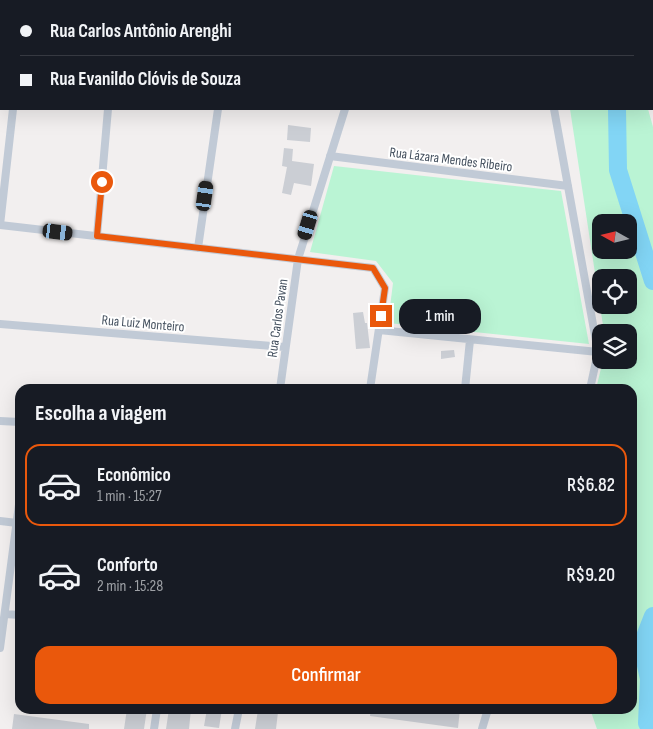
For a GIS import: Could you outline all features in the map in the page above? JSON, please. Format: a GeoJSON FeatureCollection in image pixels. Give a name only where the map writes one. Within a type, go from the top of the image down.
{"type":"FeatureCollection","features":[{"type":"Feature","properties":{"kind":"street"},"geometry":{"type":"LineString","coordinates":[[13,110],[0,225],[373,268],[385,288],[371,384]]}},
{"type":"Feature","properties":{"kind":"street"},"geometry":{"type":"LineString","coordinates":[[97,236],[108,110]]}},
{"type":"Feature","properties":{"kind":"street"},"geometry":{"type":"LineString","coordinates":[[198,248],[218,110]]}},
{"type":"Feature","properties":{"kind":"street","name":"Rua Carlos Pavan"},"geometry":{"type":"LineString","coordinates":[[280,384],[284,347],[298,260],[344,110]]}},
{"type":"Feature","properties":{"kind":"street"},"geometry":{"type":"LineString","coordinates":[[554,110],[593,324]]}},
{"type":"Feature","properties":{"kind":"street","name":"Rua Lázara Mendes Ribeiro"},"geometry":{"type":"LineString","coordinates":[[330,156],[568,186]]}},
{"type":"Feature","properties":{"kind":"street","name":"Rua Luiz Monteiro"},"geometry":{"type":"LineString","coordinates":[[0,324],[284,347]]}},
{"type":"Feature","properties":{"kind":"street"},"geometry":{"type":"LineString","coordinates":[[379,330],[592,351]]}},
{"type":"Feature","properties":{"kind":"street"},"geometry":{"type":"LineString","coordinates":[[466,384],[470,340]]}},
{"type":"Feature","properties":{"kind":"street"},"geometry":{"type":"LineString","coordinates":[[591,384],[594,369]]}},
{"type":"Feature","properties":{"kind":"street"},"geometry":{"type":"LineString","coordinates":[[0,421],[15,422]]}},
{"type":"Feature","properties":{"kind":"street"},"geometry":{"type":"LineString","coordinates":[[0,521],[15,523]]}},
{"type":"Feature","properties":{"kind":"street"},"geometry":{"type":"LineString","coordinates":[[0,648],[15,556]]}},
{"type":"Feature","properties":{"kind":"street"},"geometry":{"type":"LineString","coordinates":[[5,614],[15,615]]}},
{"type":"Feature","properties":{"kind":"street"},"geometry":{"type":"LineString","coordinates":[[154,729],[156,714]]}},
{"type":"Feature","properties":{"kind":"street"},"geometry":{"type":"LineString","coordinates":[[235,729],[237,714]]}},
{"type":"Feature","properties":{"kind":"street"},"geometry":{"type":"LineString","coordinates":[[482,729],[486,714]]}},
{"type":"Feature","properties":{"kind":"green space"},"geometry":{"type":"Polygon","coordinates":[[[570,110],[648,110],[653,127],[653,729],[597,729],[592,714],[637,714],[637,384],[597,384],[601,369],[637,369],[637,324],[603,324],[601,314],[637,314],[637,269],[594,269],[593,259],[638,259],[638,214],[592,214],[592,253],[570,110]]]}},
{"type":"Feature","properties":{"kind":"green space"},"geometry":{"type":"Polygon","coordinates":[[[334,166],[561,191],[589,344],[388,323],[393,283],[376,261],[310,252],[334,166]]]}},
{"type":"Feature","properties":{"kind":"building"},"geometry":{"type":"Polygon","coordinates":[[[288,125],[311,128],[310,142],[287,140],[288,125]]]}},
{"type":"Feature","properties":{"kind":"building"},"geometry":{"type":"Polygon","coordinates":[[[284,148],[293,149],[292,161],[314,164],[311,186],[294,183],[291,195],[282,193],[287,167],[282,166],[284,148]]]}},
{"type":"Feature","properties":{"kind":"building"},"geometry":{"type":"Polygon","coordinates":[[[363,312],[365,323],[367,323],[370,348],[356,349],[353,313],[363,312]]]}},
{"type":"Feature","properties":{"kind":"building"},"geometry":{"type":"Polygon","coordinates":[[[454,350],[455,357],[441,359],[441,351],[454,350]]]}},
{"type":"Feature","properties":{"kind":"building"},"geometry":{"type":"Polygon","coordinates":[[[14,714],[89,724],[89,729],[12,729],[14,714]]]}},
{"type":"Feature","properties":{"kind":"building"},"geometry":{"type":"Polygon","coordinates":[[[126,714],[146,714],[144,729],[124,729],[126,714]]]}},
{"type":"Feature","properties":{"kind":"building"},"geometry":{"type":"Polygon","coordinates":[[[168,714],[190,714],[189,729],[166,729],[168,714]]]}},
{"type":"Feature","properties":{"kind":"building"},"geometry":{"type":"Polygon","coordinates":[[[206,714],[221,714],[219,728],[204,726],[206,714]]]}},
{"type":"Feature","properties":{"kind":"building"},"geometry":{"type":"Polygon","coordinates":[[[257,714],[278,714],[276,729],[255,729],[257,714]]]}},
{"type":"Feature","properties":{"kind":"building"},"geometry":{"type":"Polygon","coordinates":[[[370,714],[459,714],[458,728],[370,716],[370,714]]]}},
{"type":"Feature","properties":{"kind":"waterway"},"geometry":{"type":"LineString","coordinates":[[617,110],[618,170],[653,281]]}},
{"type":"Feature","properties":{"kind":"waterway"},"geometry":{"type":"LineString","coordinates":[[650,729],[647,723],[649,679],[644,656],[644,639],[653,616]]}},
{"type":"Feature","properties":{"kind":"route"},"geometry":{"type":"LineString","coordinates":[[102,182],[97,236],[373,268],[385,288],[381,316]]}}]}
